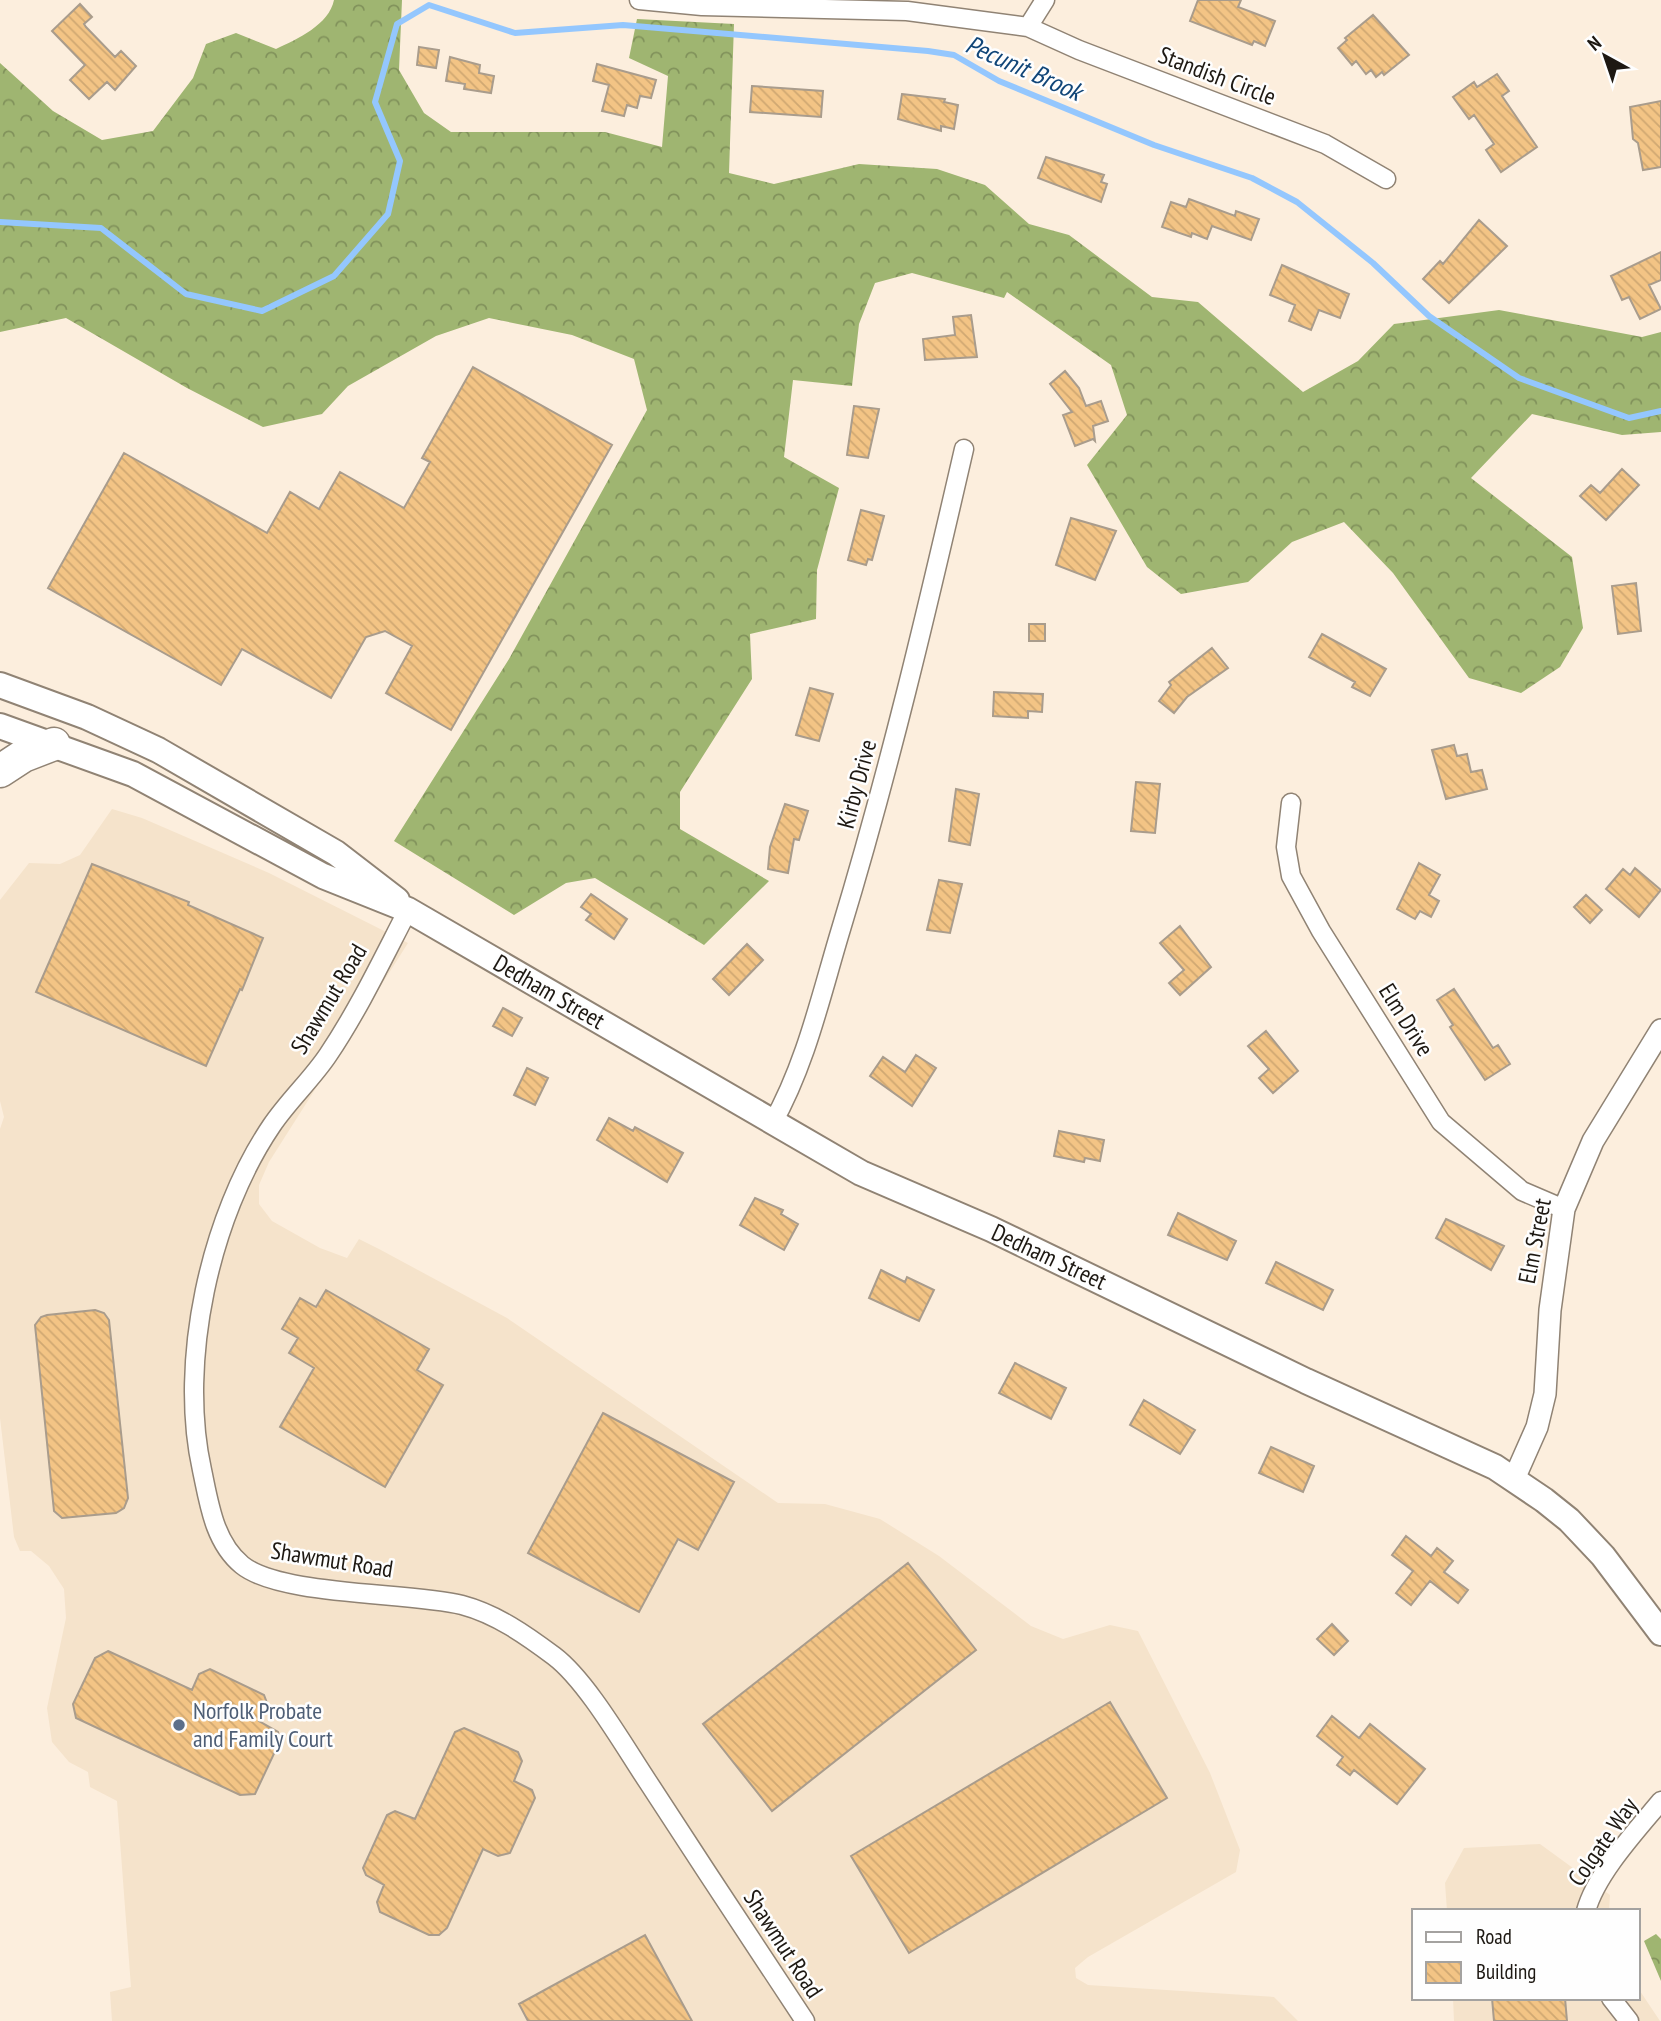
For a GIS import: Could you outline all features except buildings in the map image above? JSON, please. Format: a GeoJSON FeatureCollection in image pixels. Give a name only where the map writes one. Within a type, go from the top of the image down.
{"type":"FeatureCollection","features":[{"type":"Feature","properties":{"kind":"highway"},"geometry":{"type":"LineString","coordinates":[[0,771],[54,744]]}},
{"type":"Feature","properties":{"kind":"main road","name":"Dedham Street"},"geometry":{"type":"LineString","coordinates":[[0,685],[87,717],[158,750],[348,861],[408,910],[772,1124],[861,1173],[1056,1259],[1307,1381],[1452,1446],[1514,1479],[1557,1509],[1595,1547],[1661,1633]]}},
{"type":"Feature","properties":{"kind":"main road","name":"Dedham Street"},"geometry":{"type":"LineString","coordinates":[[0,726],[133,774],[330,880],[408,910]]}},
{"type":"Feature","properties":{"kind":"street","name":"Standish Circle"},"geometry":{"type":"LineString","coordinates":[[639,0],[702,6],[908,10],[1028,27],[1079,50],[1325,144],[1386,180]]}},
{"type":"Feature","properties":{"kind":"street"},"geometry":{"type":"LineString","coordinates":[[1028,27],[1045,0]]}},
{"type":"Feature","properties":{"kind":"street","name":"Kirby Drive"},"geometry":{"type":"LineString","coordinates":[[772,1124],[793,1086],[860,865],[909,687],[964,449]]}},
{"type":"Feature","properties":{"kind":"street","name":"Elm Drive"},"geometry":{"type":"LineString","coordinates":[[1291,803],[1286,847],[1291,876],[1321,931],[1441,1122],[1522,1191],[1564,1209]]}},
{"type":"Feature","properties":{"kind":"street","name":"Shawmut Road"},"geometry":{"type":"LineString","coordinates":[[408,910],[328,1055],[282,1110],[256,1150],[225,1222],[201,1312],[192,1373],[194,1433],[216,1526],[223,1542],[242,1565],[259,1574],[290,1583],[464,1606],[503,1621],[558,1659],[613,1728],[805,2021]]}},
{"type":"Feature","properties":{"kind":"street","name":"Elm Street"},"geometry":{"type":"LineString","coordinates":[[1514,1479],[1537,1427],[1545,1394],[1550,1310],[1564,1209],[1592,1141],[1661,1030]]}},
{"type":"Feature","properties":{"kind":"street","name":"Colgate Way"},"geometry":{"type":"LineString","coordinates":[[1587,1909],[1589,1900],[1618,1856],[1661,1801]]}},
{"type":"Feature","properties":{"kind":"street"},"geometry":{"type":"LineString","coordinates":[[1613,2000],[1629,2021]]}},
{"type":"Feature","properties":{"kind":"shaded area"},"geometry":{"type":"Polygon","coordinates":[[[112,809],[142,818],[269,873],[408,943],[269,1162],[259,1185],[259,1204],[272,1221],[320,1248],[347,1258],[359,1239],[379,1249],[507,1318],[778,1503],[825,1504],[880,1519],[939,1556],[1031,1626],[1063,1639],[1110,1625],[1138,1631],[1210,1773],[1240,1850],[1236,1872],[1088,1957],[1075,1968],[1076,1978],[1088,1985],[1274,1997],[1298,2021],[112,2021],[110,1992],[131,1987],[117,1801],[90,1787],[88,1772],[69,1762],[52,1742],[47,1708],[66,1618],[64,1589],[49,1566],[31,1551],[20,1551],[14,1537],[0,1418],[0,1129],[4,1117],[0,1101],[0,900],[29,863],[60,864],[80,855],[112,809]]]}},
{"type":"Feature","properties":{"kind":"shaded area"},"geometry":{"type":"Polygon","coordinates":[[[1540,1844],[1610,1895],[1609,1909],[1447,1909],[1445,1883],[1464,1848],[1540,1844]]]}},
{"type":"Feature","properties":{"kind":"shaded area"},"geometry":{"type":"Polygon","coordinates":[[[1640,1991],[1660,2021],[1454,2021],[1453,2000],[1640,2000],[1640,1991]]]}},
{"type":"Feature","properties":{"kind":"green space"},"geometry":{"type":"Polygon","coordinates":[[[334,0],[402,0],[399,70],[424,113],[451,132],[605,132],[662,147],[668,76],[629,58],[637,19],[734,24],[729,173],[774,184],[859,164],[937,169],[985,185],[1029,224],[1069,235],[1152,297],[1198,302],[1303,392],[1358,361],[1394,324],[1499,310],[1642,337],[1661,332],[1661,432],[1622,435],[1532,414],[1471,478],[1572,557],[1583,628],[1560,667],[1521,693],[1469,678],[1393,573],[1344,522],[1292,542],[1248,582],[1181,594],[1147,567],[1087,465],[1127,415],[1111,365],[1007,292],[1004,298],[912,273],[875,283],[859,324],[852,386],[793,380],[784,457],[839,488],[817,570],[816,619],[750,634],[752,679],[680,792],[680,829],[769,881],[704,945],[595,878],[566,883],[514,915],[394,841],[509,659],[647,410],[634,359],[572,335],[489,318],[436,336],[348,386],[322,414],[263,427],[187,388],[66,318],[0,332],[0,63],[53,111],[102,140],[153,131],[193,78],[206,44],[236,33],[276,49],[319,24],[331,9],[334,0]]]}},
{"type":"Feature","properties":{"kind":"green space"},"geometry":{"type":"Polygon","coordinates":[[[1656,1934],[1661,1939],[1661,1981],[1644,1941],[1656,1934]]]}},
{"type":"Feature","properties":{"kind":"waterway","name":"Pecunit Brook"},"geometry":{"type":"LineString","coordinates":[[0,222],[101,228],[186,294],[262,311],[334,276],[388,214],[400,161],[375,102],[397,24],[429,5],[515,33],[623,25],[928,51],[954,55],[999,81],[1154,145],[1252,178],[1297,202],[1373,263],[1429,316],[1519,378],[1629,418],[1661,411]]}},
{"type":"Feature","properties":{"kind":"place","name":"Norfolk Probate and Family Court"},"geometry":{"type":"Point","coordinates":[179,1725]}}]}
